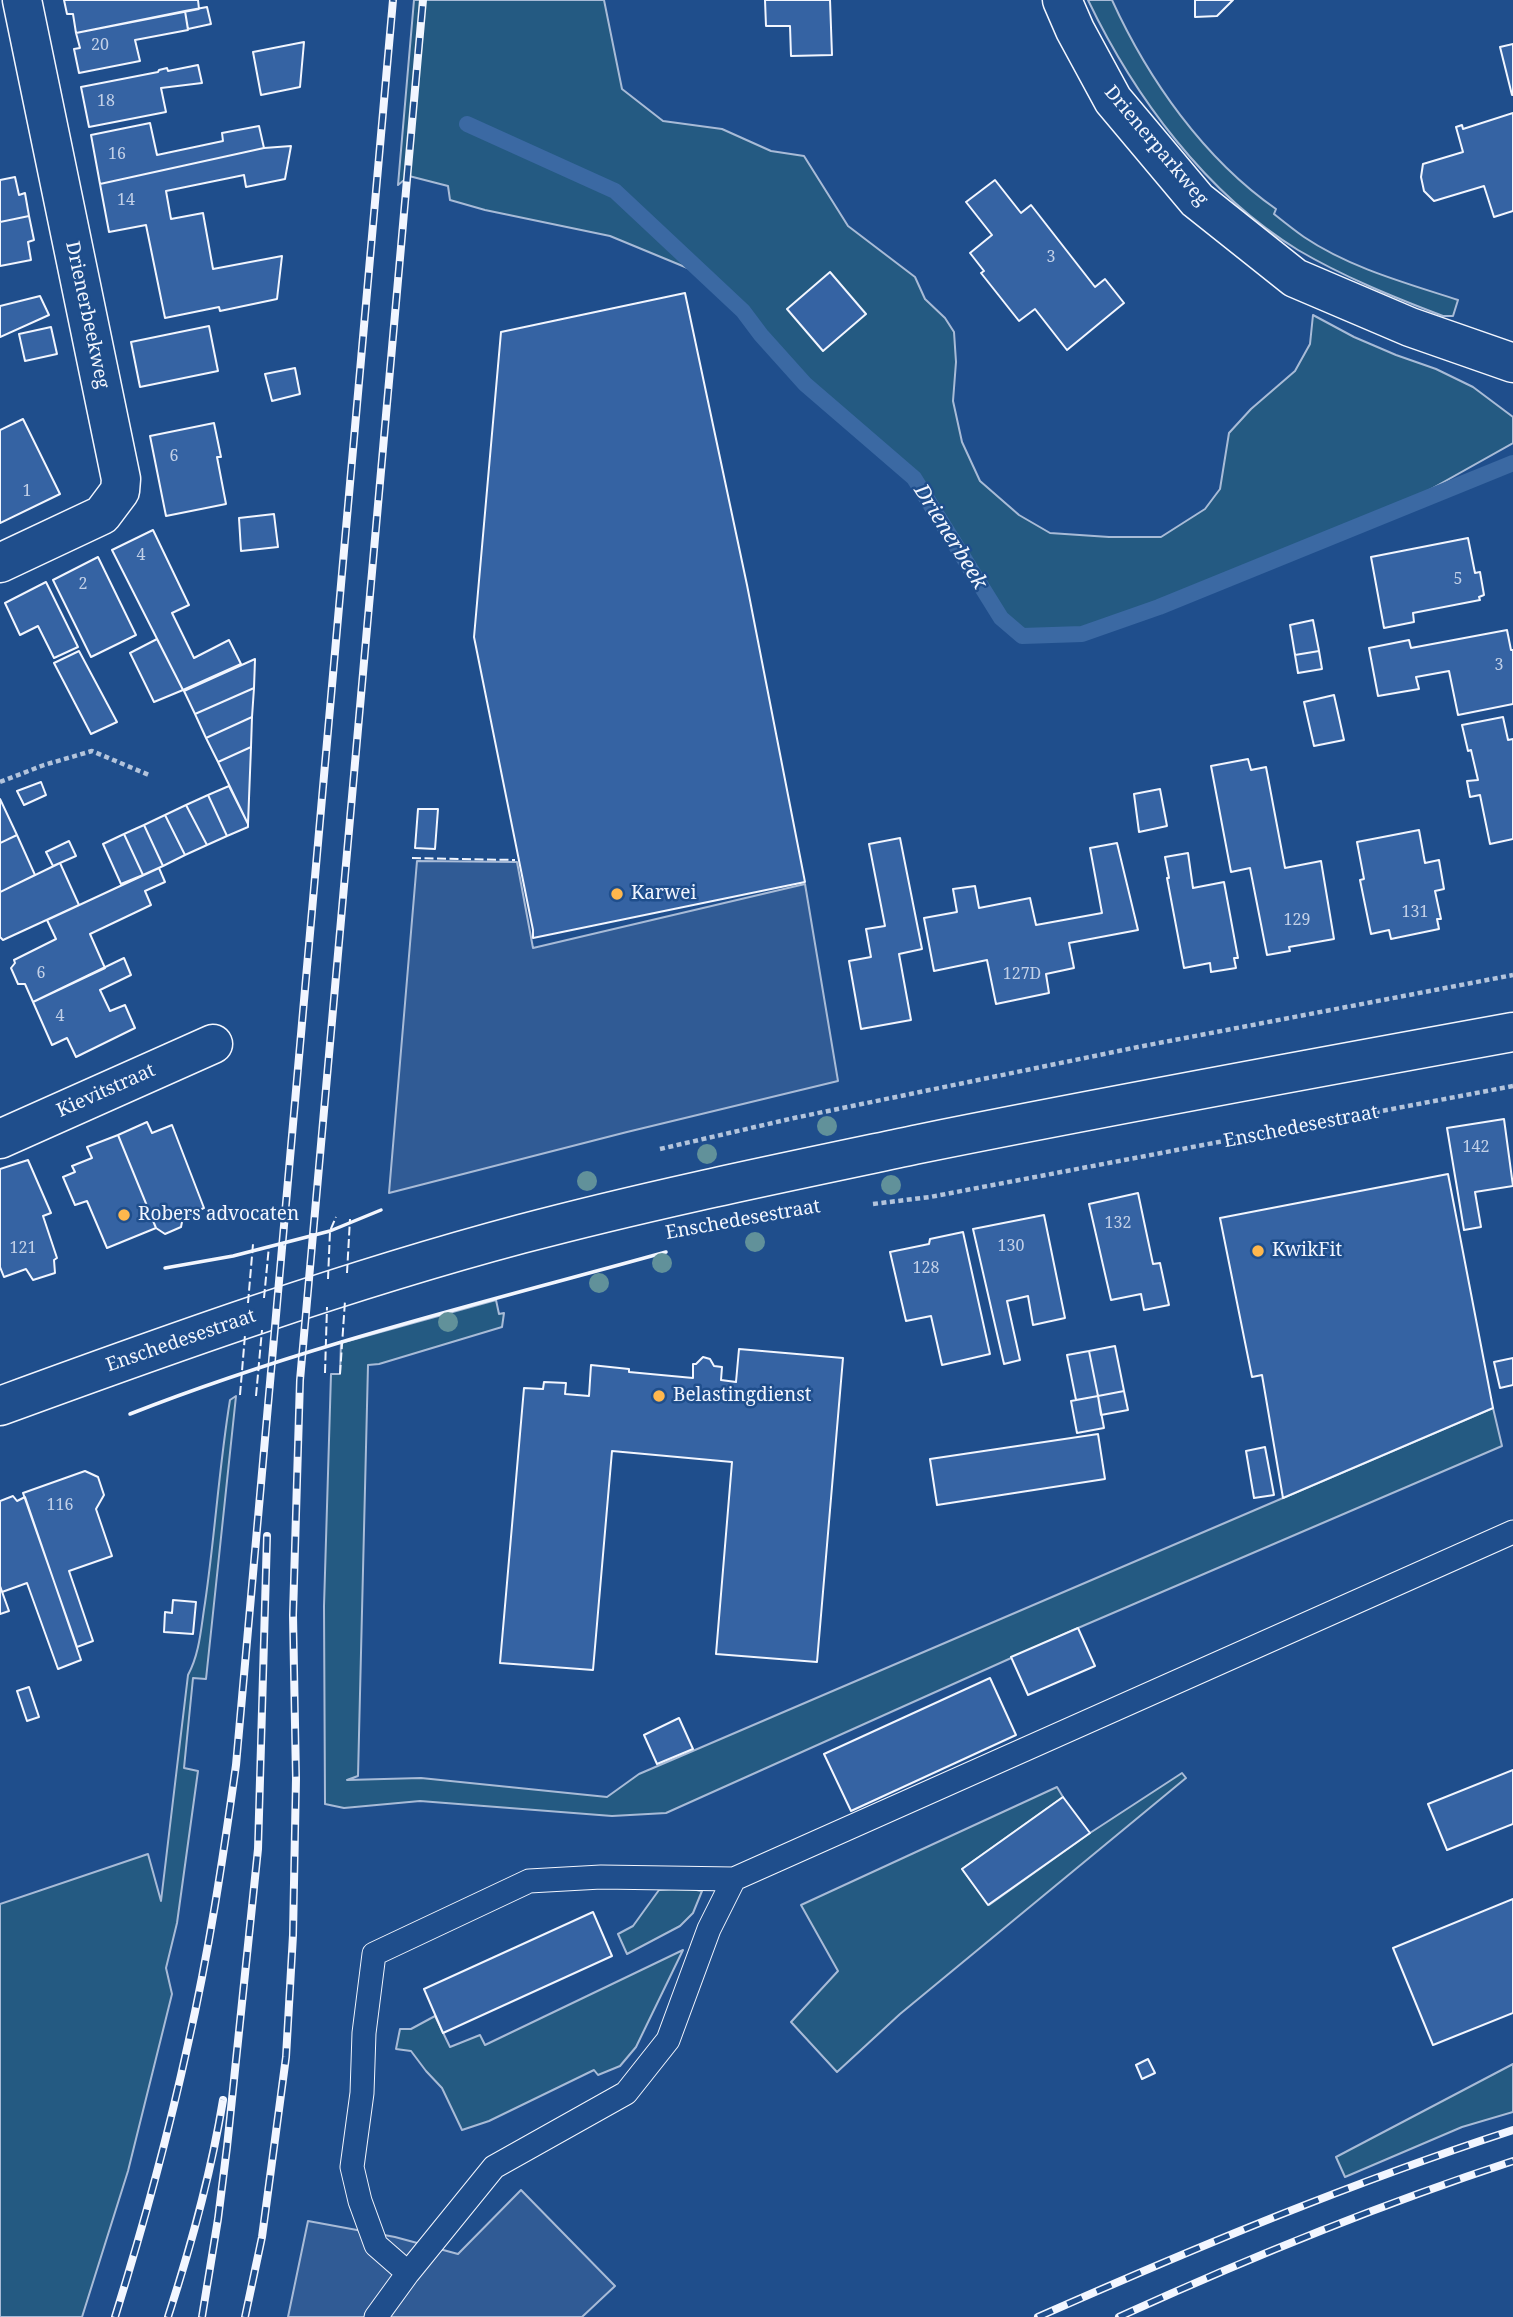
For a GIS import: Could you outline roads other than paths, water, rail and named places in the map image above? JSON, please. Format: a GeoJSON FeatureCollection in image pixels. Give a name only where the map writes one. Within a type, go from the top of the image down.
{"type":"FeatureCollection","features":[{"type":"Feature","properties":{"kind":"main road","name":"Drienerbeekweg"},"geometry":{"type":"LineString","coordinates":[[0,563],[102,514],[120,491],[121,479],[22,0]]}},
{"type":"Feature","properties":{"kind":"main road","name":"Drienerparkweg"},"geometry":{"type":"LineString","coordinates":[[1062,0],[1113,100],[1197,200],[1208,209],[1295,278],[1410,327],[1513,363]]}},
{"type":"Feature","properties":{"kind":"main road","name":"Enschedesestraat"},"geometry":{"type":"LineString","coordinates":[[0,1406],[221,1326],[486,1244],[617,1210],[805,1167],[1513,1032]]}},
{"type":"Feature","properties":{"kind":"main road","name":"Kievitstraat"},"geometry":{"type":"LineString","coordinates":[[0,1139],[213,1044]]}},
{"type":"Feature","properties":{"kind":"lane"},"geometry":{"type":"LineString","coordinates":[[408,2273],[376,2245],[360,2202],[352,2166],[362,2093],[364,2033],[374,1954],[529,1881],[601,1877],[734,1879],[1513,1532]]}},
{"type":"Feature","properties":{"kind":"lane"},"geometry":{"type":"LineString","coordinates":[[376,2317],[494,2167],[626,2093],[668,2040],[709,1929],[734,1879]]}},
{"type":"Feature","properties":{"kind":"waterway","name":"Drienerbeek"},"geometry":{"type":"LineString","coordinates":[[467,124],[615,191],[743,311],[805,384],[914,478],[1001,618],[1022,636],[1082,634],[1159,607],[1513,463]]}},
{"type":"Feature","properties":{"kind":"railway"},"geometry":{"type":"LineString","coordinates":[[115,2317],[154,2181],[188,2044],[203,1975],[236,1765],[393,0]]}},
{"type":"Feature","properties":{"kind":"railway"},"geometry":{"type":"LineString","coordinates":[[245,2317],[262,2237],[286,2057],[293,1935],[296,1779],[293,1615],[300,1380],[423,0]]}},
{"type":"Feature","properties":{"kind":"railway"},"geometry":{"type":"LineString","coordinates":[[202,2317],[227,2147],[258,1849],[267,1536]]}},
{"type":"Feature","properties":{"kind":"railway"},"geometry":{"type":"LineString","coordinates":[[168,2317],[200,2210],[223,2100]]}},
{"type":"Feature","properties":{"kind":"railway"},"geometry":{"type":"LineString","coordinates":[[1038,2317],[1273,2218],[1392,2172],[1513,2130]]}},
{"type":"Feature","properties":{"kind":"railway"},"geometry":{"type":"LineString","coordinates":[[1119,2317],[1314,2233],[1513,2161]]}},
{"type":"Feature","properties":{"kind":"place","name":"Karwei"},"geometry":{"type":"Point","coordinates":[617,894]}},
{"type":"Feature","properties":{"kind":"place","name":"Robers advocaten"},"geometry":{"type":"Point","coordinates":[124,1215]}},
{"type":"Feature","properties":{"kind":"place","name":"KwikFit"},"geometry":{"type":"Point","coordinates":[1258,1251]}},
{"type":"Feature","properties":{"kind":"place","name":"Belastingdienst"},"geometry":{"type":"Point","coordinates":[659,1396]}}]}
